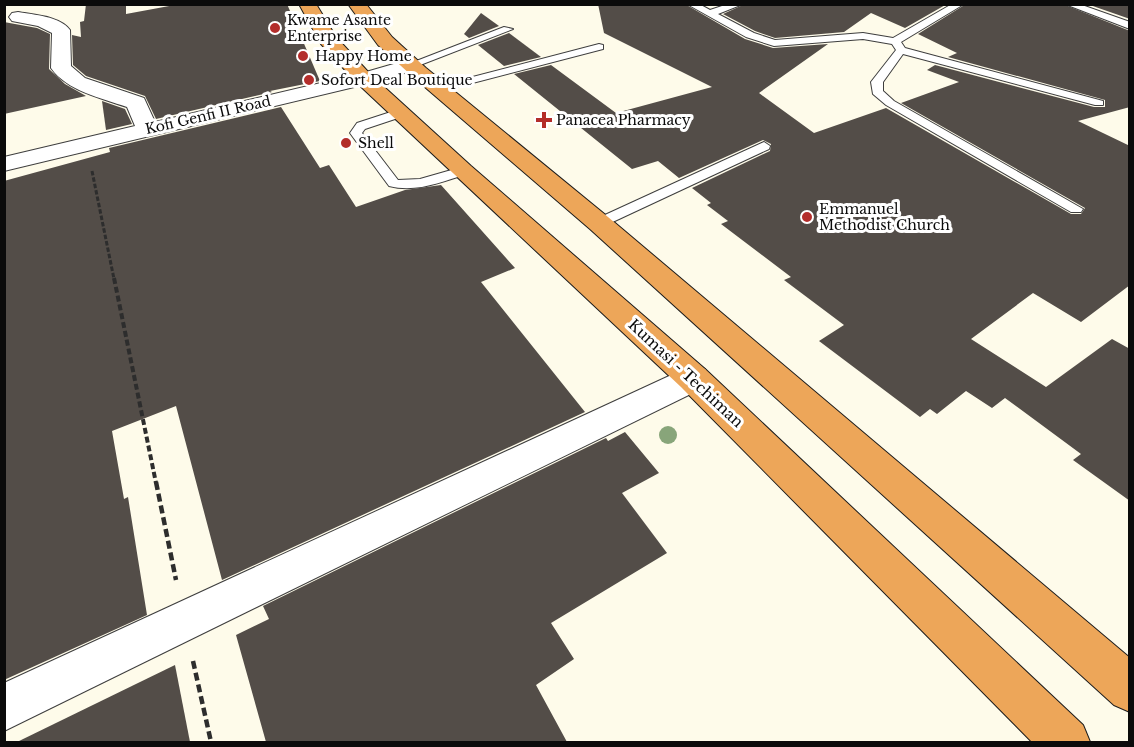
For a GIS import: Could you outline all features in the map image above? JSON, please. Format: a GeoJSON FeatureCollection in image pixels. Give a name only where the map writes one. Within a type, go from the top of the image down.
{"type":"FeatureCollection","features":[{"type":"Feature","properties":{"kind":"highway","name":"Kumasi - Techiman"},"geometry":{"type":"LineString","coordinates":[[307,4],[328,40],[364,79],[462,171],[693,378],[1066,742]]}},
{"type":"Feature","properties":{"kind":"highway"},"geometry":{"type":"LineString","coordinates":[[356,4],[385,41],[438,89],[598,223],[1130,689]]}},
{"type":"Feature","properties":{"kind":"street"},"geometry":{"type":"LineString","coordinates":[[18,17],[43,22],[61,30],[61,68],[78,82],[136,103],[147,129]]}},
{"type":"Feature","properties":{"kind":"street","name":"Kofi Genfi II Road"},"geometry":{"type":"LineString","coordinates":[[4,164],[364,79],[411,65]]}},
{"type":"Feature","properties":{"kind":"street"},"geometry":{"type":"LineString","coordinates":[[4,708],[693,378]]}},
{"type":"Feature","properties":{"kind":"lane"},"geometry":{"type":"LineString","coordinates":[[691,4],[750,35],[774,43],[863,36],[1099,103]]}},
{"type":"Feature","properties":{"kind":"lane"},"geometry":{"type":"LineString","coordinates":[[709,14],[739,4]]}},
{"type":"Feature","properties":{"kind":"lane"},"geometry":{"type":"LineString","coordinates":[[960,4],[898,45],[877,82],[877,92],[890,102],[1076,209]]}},
{"type":"Feature","properties":{"kind":"lane"},"geometry":{"type":"LineString","coordinates":[[1069,4],[1130,26]]}},
{"type":"Feature","properties":{"kind":"lane"},"geometry":{"type":"LineString","coordinates":[[411,65],[508,29]]}},
{"type":"Feature","properties":{"kind":"lane"},"geometry":{"type":"LineString","coordinates":[[438,89],[599,47]]}},
{"type":"Feature","properties":{"kind":"lane"},"geometry":{"type":"LineString","coordinates":[[400,113],[361,126],[356,133],[394,183],[404,186],[415,185],[462,171]]}},
{"type":"Feature","properties":{"kind":"lane"},"geometry":{"type":"LineString","coordinates":[[598,223],[764,146]]}},
{"type":"Feature","properties":{"kind":"path"},"geometry":{"type":"LineString","coordinates":[[86,144],[211,742]]}},
{"type":"Feature","properties":{"kind":"building"},"geometry":{"type":"Polygon","coordinates":[[[86,4],[126,4],[126,14],[180,4],[287,4],[320,81],[156,119],[145,96],[86,76],[73,65],[72,35],[81,37],[80,22],[84,21],[86,4]]]}},
{"type":"Feature","properties":{"kind":"building"},"geometry":{"type":"Polygon","coordinates":[[[598,4],[685,4],[745,39],[773,48],[828,44],[759,93],[814,133],[886,108],[1071,214],[1081,214],[1085,208],[901,103],[959,82],[927,70],[935,65],[1094,107],[1105,107],[1105,100],[948,57],[957,53],[918,34],[966,4],[1063,4],[1130,31],[1130,107],[1078,121],[1130,146],[1130,285],[1081,322],[1033,293],[971,339],[1046,387],[1112,339],[1130,349],[1130,501],[1073,460],[1081,454],[1005,398],[992,408],[966,391],[937,414],[930,409],[920,417],[819,341],[844,325],[784,280],[791,277],[721,224],[728,221],[707,205],[711,203],[692,188],[770,151],[771,144],[763,140],[679,178],[658,161],[632,169],[514,74],[551,65],[616,113],[712,87],[604,33],[598,4]]]}},
{"type":"Feature","properties":{"kind":"building"},"geometry":{"type":"Polygon","coordinates":[[[745,4],[947,4],[905,28],[871,13],[844,32],[775,38],[755,31],[723,14],[745,4]]]}},
{"type":"Feature","properties":{"kind":"building"},"geometry":{"type":"Polygon","coordinates":[[[1087,4],[1130,4],[1130,19],[1087,4]]]}},
{"type":"Feature","properties":{"kind":"building"},"geometry":{"type":"Polygon","coordinates":[[[481,13],[499,26],[469,38],[464,34],[481,13]]]}},
{"type":"Feature","properties":{"kind":"building"},"geometry":{"type":"Polygon","coordinates":[[[4,22],[37,28],[50,34],[49,69],[65,84],[86,96],[4,114],[4,22]]]}},
{"type":"Feature","properties":{"kind":"building"},"geometry":{"type":"Polygon","coordinates":[[[509,33],[541,57],[504,66],[478,45],[509,33]]]}},
{"type":"Feature","properties":{"kind":"building"},"geometry":{"type":"Polygon","coordinates":[[[102,101],[125,109],[132,124],[106,130],[102,101]]]}},
{"type":"Feature","properties":{"kind":"building"},"geometry":{"type":"Polygon","coordinates":[[[281,107],[320,168],[329,165],[356,207],[405,190],[441,185],[515,268],[481,282],[585,412],[222,580],[176,406],[112,431],[124,499],[128,497],[147,615],[4,680],[4,181],[110,152],[109,148],[281,107]]]}},
{"type":"Feature","properties":{"kind":"building"},"geometry":{"type":"Polygon","coordinates":[[[625,432],[659,473],[622,493],[667,553],[551,623],[574,659],[536,685],[567,742],[266,742],[236,635],[269,619],[263,606],[606,438],[608,441],[625,432]]]}},
{"type":"Feature","properties":{"kind":"building"},"geometry":{"type":"Polygon","coordinates":[[[175,665],[190,742],[17,742],[138,683],[175,665]]]}},
{"type":"Feature","properties":{"kind":"place","name":"Kwame Asante Enterprise"},"geometry":{"type":"Point","coordinates":[275,28]}},
{"type":"Feature","properties":{"kind":"place","name":"Happy Home"},"geometry":{"type":"Point","coordinates":[303,56]}},
{"type":"Feature","properties":{"kind":"place","name":"Sofort Deal Boutique"},"geometry":{"type":"Point","coordinates":[309,80]}},
{"type":"Feature","properties":{"kind":"place","name":"Panacea Pharmacy"},"geometry":{"type":"Point","coordinates":[544,120]}},
{"type":"Feature","properties":{"kind":"place","name":"Shell"},"geometry":{"type":"Point","coordinates":[346,143]}},
{"type":"Feature","properties":{"kind":"place","name":"Emmanuel Methodist Church"},"geometry":{"type":"Point","coordinates":[807,217]}}]}
